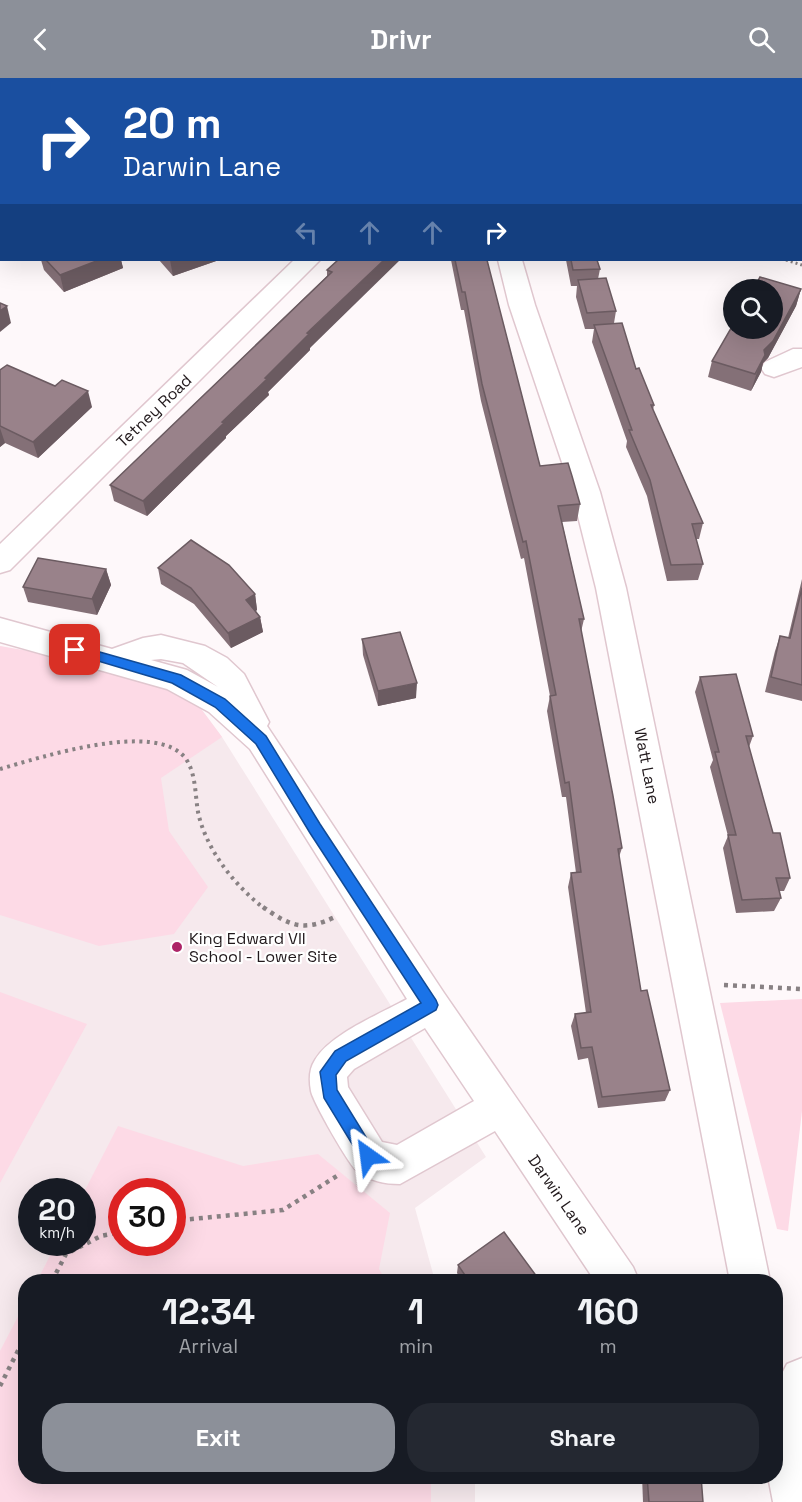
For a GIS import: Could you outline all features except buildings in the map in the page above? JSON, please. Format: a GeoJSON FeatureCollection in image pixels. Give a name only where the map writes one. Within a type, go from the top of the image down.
{"type":"FeatureCollection","features":[{"type":"Feature","properties":{"kind":"street","name":"Tetney Road"},"geometry":{"type":"LineString","coordinates":[[0,562],[307,261]]}},
{"type":"Feature","properties":{"kind":"street","name":"Watt Lane"},"geometry":{"type":"LineString","coordinates":[[510,261],[522,305],[586,492],[611,588],[749,1274]]}},
{"type":"Feature","properties":{"kind":"street"},"geometry":{"type":"LineString","coordinates":[[774,368],[793,358],[802,358]]}},
{"type":"Feature","properties":{"kind":"street","name":"Darwin Lane"},"geometry":{"type":"LineString","coordinates":[[0,630],[176,679],[220,703],[261,740],[363,902],[499,1108],[615,1274]]}},
{"type":"Feature","properties":{"kind":"street"},"geometry":{"type":"LineString","coordinates":[[431,1005],[341,1056],[328,1072],[330,1092],[368,1156],[382,1164],[400,1165],[499,1108]]}},
{"type":"Feature","properties":{"kind":"street"},"geometry":{"type":"LineString","coordinates":[[783,1409],[802,1379]]}},
{"type":"Feature","properties":{"kind":"street"},"geometry":{"type":"LineString","coordinates":[[783,1447],[795,1502]]}},
{"type":"Feature","properties":{"kind":"path"},"geometry":{"type":"LineString","coordinates":[[0,769],[94,746],[134,741],[160,742],[181,753],[192,774],[200,819],[216,857],[251,900],[290,926],[325,922],[363,902]]}},
{"type":"Feature","properties":{"kind":"path"},"geometry":{"type":"LineString","coordinates":[[691,983],[802,989]]}},
{"type":"Feature","properties":{"kind":"path"},"geometry":{"type":"LineString","coordinates":[[186,1220],[283,1210],[368,1156]]}},
{"type":"Feature","properties":{"kind":"path"},"geometry":{"type":"LineString","coordinates":[[56,1274],[66,1254],[108,1235]]}},
{"type":"Feature","properties":{"kind":"path"},"geometry":{"type":"LineString","coordinates":[[0,1386],[18,1351]]}},
{"type":"Feature","properties":{"kind":"shaded area","name":"King Edward VII School - Lower Site"},"geometry":{"type":"Polygon","coordinates":[[[0,646],[193,698],[222,737],[486,1157],[415,1208],[433,1274],[18,1274],[18,1484],[475,1484],[475,1502],[0,1502],[0,646]]]}},
{"type":"Feature","properties":{"kind":"shaded area"},"geometry":{"type":"Polygon","coordinates":[[[0,646],[64,657],[193,698],[222,737],[161,778],[169,831],[208,887],[174,934],[99,946],[0,915],[0,646]]]}},
{"type":"Feature","properties":{"kind":"shaded area"},"geometry":{"type":"Polygon","coordinates":[[[0,992],[87,1024],[0,1183],[0,992]]]}},
{"type":"Feature","properties":{"kind":"shaded area"},"geometry":{"type":"Polygon","coordinates":[[[802,999],[802,1111],[788,1231],[777,1229],[720,1003],[802,999]]]}},
{"type":"Feature","properties":{"kind":"shaded area"},"geometry":{"type":"Polygon","coordinates":[[[118,1126],[243,1166],[318,1154],[390,1213],[379,1269],[382,1274],[41,1274],[50,1256],[96,1256],[96,1178],[91,1178],[118,1126]]]}},
{"type":"Feature","properties":{"kind":"shaded area"},"geometry":{"type":"Polygon","coordinates":[[[18,1316],[18,1484],[431,1484],[431,1502],[0,1502],[0,1351],[18,1316]]]}},
{"type":"Feature","properties":{"kind":"place","name":"King Edward VII School - Lower Site"},"geometry":{"type":"Point","coordinates":[177,947]}},
{"type":"Feature","properties":{"kind":"route"},"geometry":{"type":"LineString","coordinates":[[75,650],[176,679],[220,703],[261,740],[315,828],[431,1005],[341,1056],[328,1072],[330,1092],[368,1156]]}}]}
